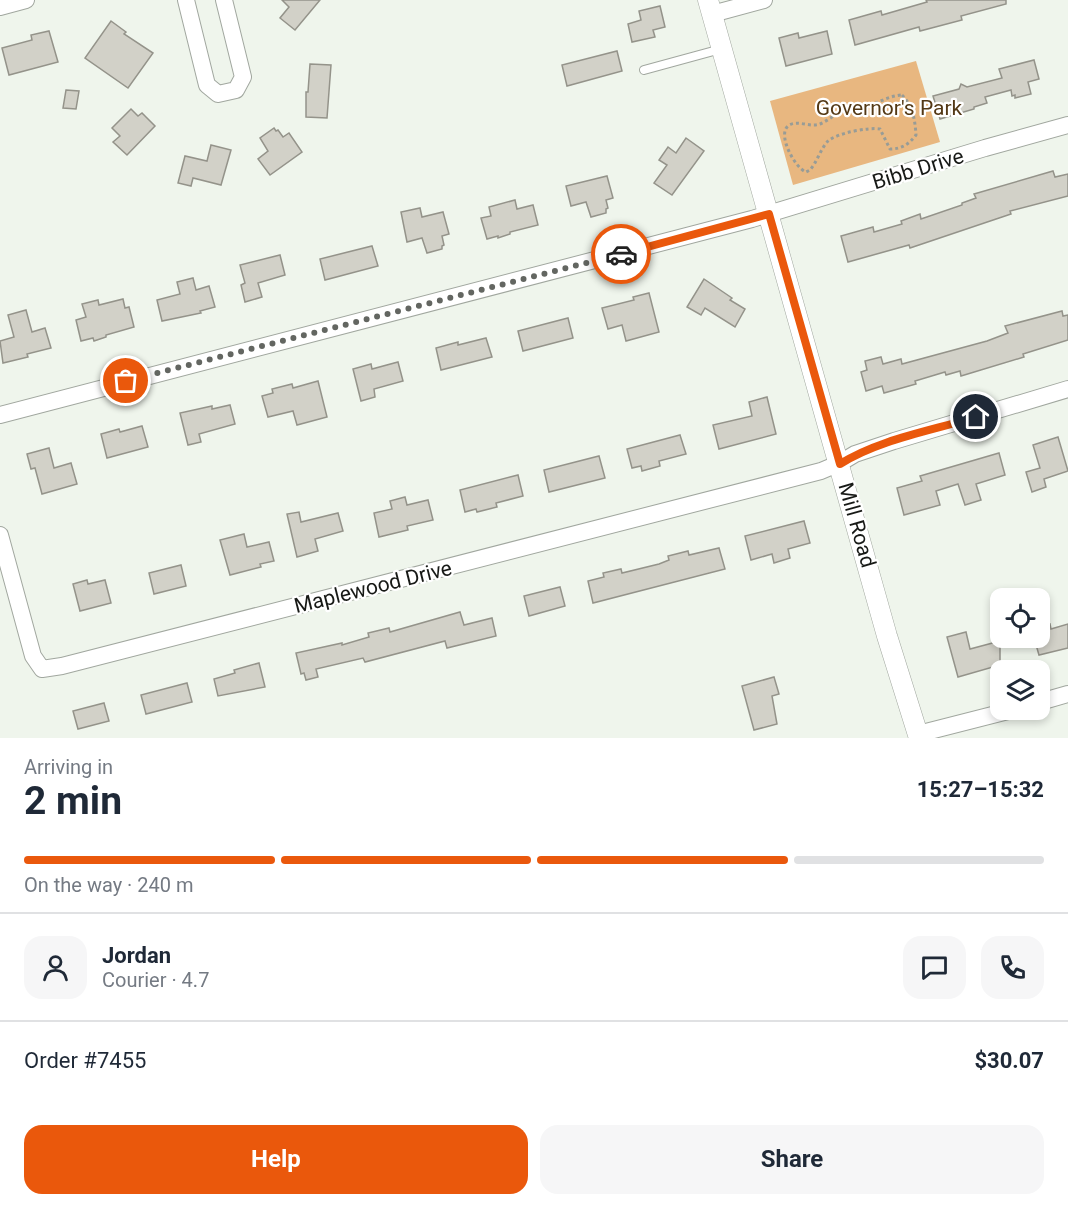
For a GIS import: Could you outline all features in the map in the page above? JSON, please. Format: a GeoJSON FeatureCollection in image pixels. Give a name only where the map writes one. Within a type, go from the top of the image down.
{"type":"FeatureCollection","features":[{"type":"Feature","properties":{"kind":"street"},"geometry":{"type":"LineString","coordinates":[[0,7],[26,0]]}},
{"type":"Feature","properties":{"kind":"street"},"geometry":{"type":"LineString","coordinates":[[186,0],[207,85],[218,94],[236,90],[243,77],[224,0]]}},
{"type":"Feature","properties":{"kind":"street"},"geometry":{"type":"LineString","coordinates":[[710,7],[764,0]]}},
{"type":"Feature","properties":{"kind":"street","name":"Mill Road"},"geometry":{"type":"LineString","coordinates":[[710,7],[887,636],[919,736]]}},
{"type":"Feature","properties":{"kind":"street","name":"Bibb Drive"},"geometry":{"type":"LineString","coordinates":[[0,415],[769,214],[1068,125]]}},
{"type":"Feature","properties":{"kind":"street"},"geometry":{"type":"LineString","coordinates":[[840,464],[855,454],[894,441],[1068,389]]}},
{"type":"Feature","properties":{"kind":"street","name":"Maplewood Drive"},"geometry":{"type":"LineString","coordinates":[[0,535],[33,656],[42,669],[62,666],[374,587],[768,485],[840,464]]}},
{"type":"Feature","properties":{"kind":"street"},"geometry":{"type":"LineString","coordinates":[[1050,699],[1068,694]]}},
{"type":"Feature","properties":{"kind":"street"},"geometry":{"type":"LineString","coordinates":[[919,736],[990,716]]}},
{"type":"Feature","properties":{"kind":"lane"},"geometry":{"type":"LineString","coordinates":[[644,70],[721,49]]}},
{"type":"Feature","properties":{"kind":"path"},"geometry":{"type":"LineString","coordinates":[[902,95],[909,102],[915,121],[916,135],[905,146],[898,149],[890,148],[880,129],[872,127],[827,141],[815,165],[806,172],[796,166],[789,151],[784,133],[788,126],[795,123],[816,126],[840,112],[875,104],[894,96],[902,95]]}},
{"type":"Feature","properties":{"kind":"green space","name":"Governor's Park"},"geometry":{"type":"Polygon","coordinates":[[[916,61],[940,142],[793,185],[770,101],[916,61]]]}},
{"type":"Feature","properties":{"kind":"building"},"geometry":{"type":"Polygon","coordinates":[[[282,0],[320,0],[295,30],[280,18],[289,7],[282,0]]]}},
{"type":"Feature","properties":{"kind":"building"},"geometry":{"type":"Polygon","coordinates":[[[926,0],[1006,0],[1006,4],[961,16],[962,20],[920,31],[919,27],[855,45],[849,20],[881,11],[882,15],[927,2],[926,0]]]}},
{"type":"Feature","properties":{"kind":"building"},"geometry":{"type":"Polygon","coordinates":[[[660,6],[665,27],[653,30],[655,37],[632,42],[628,24],[641,20],[639,11],[660,6]]]}},
{"type":"Feature","properties":{"kind":"building"},"geometry":{"type":"Polygon","coordinates":[[[111,21],[126,32],[124,34],[153,53],[128,88],[85,58],[111,21]]]}},
{"type":"Feature","properties":{"kind":"building"},"geometry":{"type":"Polygon","coordinates":[[[49,31],[58,62],[9,75],[2,48],[32,40],[31,35],[49,31]]]}},
{"type":"Feature","properties":{"kind":"building"},"geometry":{"type":"Polygon","coordinates":[[[827,31],[832,54],[786,66],[779,38],[798,33],[799,38],[827,31]]]}},
{"type":"Feature","properties":{"kind":"building"},"geometry":{"type":"Polygon","coordinates":[[[617,51],[622,71],[567,86],[562,65],[617,51]]]}},
{"type":"Feature","properties":{"kind":"building"},"geometry":{"type":"Polygon","coordinates":[[[1034,60],[1039,79],[1028,82],[1031,94],[1015,98],[1011,90],[985,97],[987,103],[940,119],[933,96],[959,89],[961,84],[967,87],[1002,78],[999,69],[1034,60]]]}},
{"type":"Feature","properties":{"kind":"building"},"geometry":{"type":"Polygon","coordinates":[[[310,64],[331,65],[327,118],[306,117],[306,92],[308,92],[310,64]]]}},
{"type":"Feature","properties":{"kind":"building"},"geometry":{"type":"Polygon","coordinates":[[[66,90],[79,91],[76,109],[63,108],[66,90]]]}},
{"type":"Feature","properties":{"kind":"building"},"geometry":{"type":"Polygon","coordinates":[[[131,109],[138,116],[142,113],[155,126],[127,155],[113,142],[120,136],[112,128],[131,109]]]}},
{"type":"Feature","properties":{"kind":"building"},"geometry":{"type":"Polygon","coordinates":[[[274,128],[283,137],[289,133],[302,152],[270,175],[258,159],[268,151],[260,138],[274,128]]]}},
{"type":"Feature","properties":{"kind":"building"},"geometry":{"type":"Polygon","coordinates":[[[686,138],[704,151],[672,195],[654,183],[667,165],[659,160],[668,147],[676,153],[686,138]]]}},
{"type":"Feature","properties":{"kind":"building"},"geometry":{"type":"Polygon","coordinates":[[[211,145],[231,150],[221,185],[193,178],[191,186],[178,183],[185,156],[207,161],[211,145]]]}},
{"type":"Feature","properties":{"kind":"building"},"geometry":{"type":"Polygon","coordinates":[[[1053,171],[1055,177],[1068,174],[1068,196],[1010,211],[1011,214],[910,248],[909,245],[848,262],[841,236],[873,227],[874,232],[902,224],[901,221],[920,214],[921,219],[962,205],[976,198],[974,194],[1053,171]]]}},
{"type":"Feature","properties":{"kind":"building"},"geometry":{"type":"Polygon","coordinates":[[[607,176],[613,198],[606,200],[608,208],[606,213],[591,217],[586,202],[571,206],[566,186],[607,176]]]}},
{"type":"Feature","properties":{"kind":"building"},"geometry":{"type":"Polygon","coordinates":[[[515,200],[517,209],[533,205],[538,225],[510,232],[498,238],[498,236],[487,239],[481,218],[491,216],[489,207],[515,200]]]}},
{"type":"Feature","properties":{"kind":"building"},"geometry":{"type":"Polygon","coordinates":[[[420,208],[422,217],[443,212],[449,234],[442,236],[444,245],[442,249],[427,253],[422,238],[407,242],[401,212],[420,208]]]}},
{"type":"Feature","properties":{"kind":"building"},"geometry":{"type":"Polygon","coordinates":[[[372,246],[378,266],[325,280],[320,259],[372,246]]]}},
{"type":"Feature","properties":{"kind":"building"},"geometry":{"type":"Polygon","coordinates":[[[280,255],[285,275],[258,283],[262,297],[245,302],[241,285],[245,283],[240,265],[280,255]]]}},
{"type":"Feature","properties":{"kind":"building"},"geometry":{"type":"Polygon","coordinates":[[[193,278],[196,290],[209,286],[215,307],[200,311],[201,313],[162,321],[157,300],[180,294],[177,282],[193,278]]]}},
{"type":"Feature","properties":{"kind":"building"},"geometry":{"type":"Polygon","coordinates":[[[704,279],[745,309],[735,327],[705,308],[701,315],[687,307],[704,279]]]}},
{"type":"Feature","properties":{"kind":"building"},"geometry":{"type":"Polygon","coordinates":[[[649,293],[659,332],[626,341],[622,325],[608,329],[602,308],[634,300],[633,297],[649,293]]]}},
{"type":"Feature","properties":{"kind":"building"},"geometry":{"type":"Polygon","coordinates":[[[123,299],[125,308],[129,307],[134,327],[94,341],[93,338],[81,341],[76,320],[86,317],[82,304],[98,300],[99,305],[123,299]]]}},
{"type":"Feature","properties":{"kind":"building"},"geometry":{"type":"Polygon","coordinates":[[[26,310],[32,332],[45,328],[51,348],[3,363],[0,341],[14,337],[8,315],[26,310]]]}},
{"type":"Feature","properties":{"kind":"building"},"geometry":{"type":"Polygon","coordinates":[[[1062,311],[1063,316],[1068,315],[1068,340],[1023,354],[1024,357],[961,376],[960,371],[946,375],[945,372],[915,381],[916,384],[884,393],[882,386],[866,391],[861,372],[867,370],[865,361],[881,357],[883,364],[901,359],[902,364],[987,341],[1008,333],[1005,326],[1062,311]]]}},
{"type":"Feature","properties":{"kind":"building"},"geometry":{"type":"Polygon","coordinates":[[[568,318],[573,338],[523,351],[518,331],[568,318]]]}},
{"type":"Feature","properties":{"kind":"building"},"geometry":{"type":"Polygon","coordinates":[[[486,338],[492,357],[441,370],[436,348],[486,338]]]}},
{"type":"Feature","properties":{"kind":"building"},"geometry":{"type":"Polygon","coordinates":[[[398,362],[403,381],[374,389],[375,397],[361,401],[353,369],[371,364],[372,369],[398,362]]]}},
{"type":"Feature","properties":{"kind":"building"},"geometry":{"type":"Polygon","coordinates":[[[318,381],[327,417],[297,425],[293,411],[268,417],[262,396],[273,393],[272,389],[292,384],[293,388],[318,381]]]}},
{"type":"Feature","properties":{"kind":"building"},"geometry":{"type":"Polygon","coordinates":[[[767,397],[776,434],[719,449],[713,425],[752,416],[749,402],[767,397]]]}},
{"type":"Feature","properties":{"kind":"building"},"geometry":{"type":"Polygon","coordinates":[[[230,405],[235,424],[199,434],[201,442],[188,445],[180,413],[212,406],[212,409],[230,405]]]}},
{"type":"Feature","properties":{"kind":"building"},"geometry":{"type":"Polygon","coordinates":[[[142,426],[148,447],[107,458],[101,434],[142,426]]]}},
{"type":"Feature","properties":{"kind":"building"},"geometry":{"type":"Polygon","coordinates":[[[680,435],[686,454],[659,461],[660,466],[642,471],[641,466],[632,468],[627,449],[680,435]]]}},
{"type":"Feature","properties":{"kind":"building"},"geometry":{"type":"Polygon","coordinates":[[[1058,437],[1068,471],[1044,479],[1046,487],[1032,492],[1026,472],[1040,468],[1033,445],[1058,437]]]}},
{"type":"Feature","properties":{"kind":"building"},"geometry":{"type":"Polygon","coordinates":[[[49,448],[54,468],[71,463],[77,484],[42,494],[35,468],[31,469],[27,454],[49,448]]]}},
{"type":"Feature","properties":{"kind":"building"},"geometry":{"type":"Polygon","coordinates":[[[999,453],[1005,475],[976,484],[981,500],[965,505],[958,484],[936,491],[940,505],[904,515],[897,488],[922,481],[920,476],[999,453]]]}},
{"type":"Feature","properties":{"kind":"building"},"geometry":{"type":"Polygon","coordinates":[[[599,456],[605,478],[549,492],[544,470],[599,456]]]}},
{"type":"Feature","properties":{"kind":"building"},"geometry":{"type":"Polygon","coordinates":[[[518,475],[523,496],[496,503],[497,507],[477,512],[476,509],[465,512],[460,490],[518,475]]]}},
{"type":"Feature","properties":{"kind":"building"},"geometry":{"type":"Polygon","coordinates":[[[405,497],[407,505],[428,500],[433,520],[407,526],[408,530],[379,537],[374,513],[392,509],[390,501],[405,497]]]}},
{"type":"Feature","properties":{"kind":"building"},"geometry":{"type":"Polygon","coordinates":[[[299,512],[301,522],[338,513],[343,531],[315,539],[318,551],[297,557],[287,514],[299,512]]]}},
{"type":"Feature","properties":{"kind":"building"},"geometry":{"type":"Polygon","coordinates":[[[804,521],[810,543],[788,549],[790,558],[774,563],[772,554],[751,560],[745,536],[804,521]]]}},
{"type":"Feature","properties":{"kind":"building"},"geometry":{"type":"Polygon","coordinates":[[[244,534],[247,547],[269,542],[274,561],[230,575],[220,540],[244,534]]]}},
{"type":"Feature","properties":{"kind":"building"},"geometry":{"type":"Polygon","coordinates":[[[719,548],[725,569],[593,603],[588,581],[604,577],[603,573],[621,569],[622,573],[659,564],[669,560],[668,556],[688,551],[689,555],[719,548]]]}},
{"type":"Feature","properties":{"kind":"building"},"geometry":{"type":"Polygon","coordinates":[[[181,565],[186,586],[154,594],[149,573],[181,565]]]}},
{"type":"Feature","properties":{"kind":"building"},"geometry":{"type":"Polygon","coordinates":[[[87,580],[88,584],[105,580],[111,603],[80,611],[73,584],[87,580]]]}},
{"type":"Feature","properties":{"kind":"building"},"geometry":{"type":"Polygon","coordinates":[[[560,587],[565,606],[529,616],[524,596],[560,587]]]}},
{"type":"Feature","properties":{"kind":"building"},"geometry":{"type":"Polygon","coordinates":[[[460,612],[464,625],[492,618],[496,636],[447,648],[445,641],[365,662],[363,658],[316,669],[318,677],[306,680],[304,673],[301,674],[296,653],[342,643],[342,645],[369,637],[368,633],[389,628],[390,632],[460,612]]]}},
{"type":"Feature","properties":{"kind":"building"},"geometry":{"type":"Polygon","coordinates":[[[1050,624],[1051,629],[1068,624],[1068,648],[1039,655],[1037,648],[1050,648],[1050,624]]]}},
{"type":"Feature","properties":{"kind":"building"},"geometry":{"type":"Polygon","coordinates":[[[966,632],[970,649],[990,644],[990,648],[1000,648],[1000,660],[990,660],[990,668],[958,677],[947,637],[966,632]]]}},
{"type":"Feature","properties":{"kind":"building"},"geometry":{"type":"Polygon","coordinates":[[[259,663],[265,687],[218,696],[214,679],[259,663]]]}},
{"type":"Feature","properties":{"kind":"building"},"geometry":{"type":"Polygon","coordinates":[[[774,677],[779,694],[772,696],[777,724],[754,730],[742,686],[774,677]]]}},
{"type":"Feature","properties":{"kind":"building"},"geometry":{"type":"Polygon","coordinates":[[[187,683],[192,702],[146,714],[141,695],[187,683]]]}},
{"type":"Feature","properties":{"kind":"building"},"geometry":{"type":"Polygon","coordinates":[[[104,703],[109,721],[78,729],[73,711],[104,703]]]}},
{"type":"Feature","properties":{"kind":"way so far"},"geometry":{"type":"LineString","coordinates":[[126,381],[621,254]]}},
{"type":"Feature","properties":{"kind":"route"},"geometry":{"type":"LineString","coordinates":[[621,254],[769,214],[840,464],[855,454],[874,447],[976,417]]}}]}
